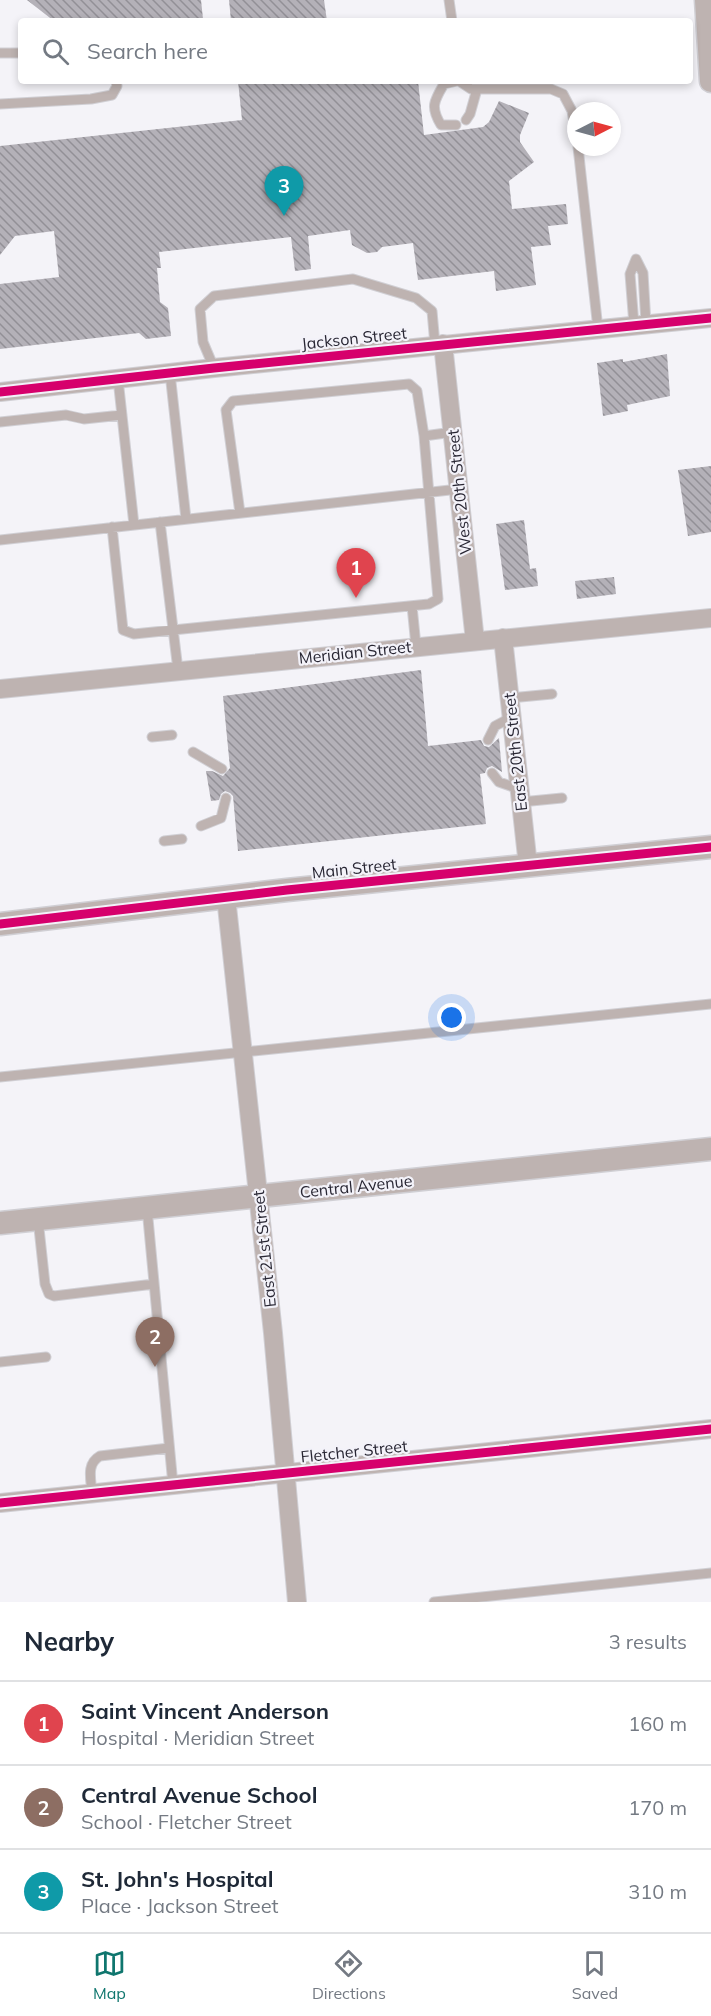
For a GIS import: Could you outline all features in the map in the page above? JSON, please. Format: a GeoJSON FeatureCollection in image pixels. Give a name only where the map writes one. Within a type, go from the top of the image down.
{"type":"FeatureCollection","features":[{"type":"Feature","properties":{"kind":"street"},"geometry":{"type":"LineString","coordinates":[[706,0],[711,81]]}},
{"type":"Feature","properties":{"kind":"street","name":"Jackson Street"},"geometry":{"type":"LineString","coordinates":[[0,392],[711,318]]}},
{"type":"Feature","properties":{"kind":"street","name":"West 20th Street"},"geometry":{"type":"LineString","coordinates":[[439,345],[453,432],[475,641]]}},
{"type":"Feature","properties":{"kind":"street","name":"Meridian Street"},"geometry":{"type":"LineString","coordinates":[[0,689],[711,618]]}},
{"type":"Feature","properties":{"kind":"street","name":"East 20th Street"},"geometry":{"type":"LineString","coordinates":[[503,638],[528,866]]}},
{"type":"Feature","properties":{"kind":"street","name":"Main Street"},"geometry":{"type":"LineString","coordinates":[[0,924],[226,897],[711,847]]}},
{"type":"Feature","properties":{"kind":"street","name":"East 21st Street"},"geometry":{"type":"LineString","coordinates":[[226,897],[273,1333],[297,1602]]}},
{"type":"Feature","properties":{"kind":"street","name":"Central Avenue"},"geometry":{"type":"LineString","coordinates":[[0,1222],[711,1149]]}},
{"type":"Feature","properties":{"kind":"street","name":"Fletcher Street"},"geometry":{"type":"LineString","coordinates":[[0,1503],[711,1429]]}},
{"type":"Feature","properties":{"kind":"lane"},"geometry":{"type":"LineString","coordinates":[[449,0],[452,18]]}},
{"type":"Feature","properties":{"kind":"lane"},"geometry":{"type":"LineString","coordinates":[[0,53],[18,53]]}},
{"type":"Feature","properties":{"kind":"lane"},"geometry":{"type":"LineString","coordinates":[[0,104],[91,99],[112,95],[117,84]]}},
{"type":"Feature","properties":{"kind":"lane"},"geometry":{"type":"LineString","coordinates":[[444,84],[435,99],[434,113],[441,124],[456,125]]}},
{"type":"Feature","properties":{"kind":"lane"},"geometry":{"type":"LineString","coordinates":[[463,84],[471,89],[551,89],[563,94],[567,102]]}},
{"type":"Feature","properties":{"kind":"lane"},"geometry":{"type":"LineString","coordinates":[[466,120],[477,89]]}},
{"type":"Feature","properties":{"kind":"lane"},"geometry":{"type":"LineString","coordinates":[[579,156],[598,329]]}},
{"type":"Feature","properties":{"kind":"lane"},"geometry":{"type":"LineString","coordinates":[[636,259],[643,273],[640,325],[630,274],[636,259]]}},
{"type":"Feature","properties":{"kind":"lane"},"geometry":{"type":"LineString","coordinates":[[214,368],[203,342],[200,309],[214,296],[353,279],[416,298],[432,310],[439,345]]}},
{"type":"Feature","properties":{"kind":"lane"},"geometry":{"type":"LineString","coordinates":[[170,373],[186,519]]}},
{"type":"Feature","properties":{"kind":"lane"},"geometry":{"type":"LineString","coordinates":[[118,379],[134,525]]}},
{"type":"Feature","properties":{"kind":"lane"},"geometry":{"type":"LineString","coordinates":[[112,527],[123,630],[134,634],[412,606],[429,604],[438,599],[424,436],[417,391],[409,384],[233,401],[226,410],[240,513]]}},
{"type":"Feature","properties":{"kind":"lane"},"geometry":{"type":"LineString","coordinates":[[0,422],[66,415],[84,419],[122,415]]}},
{"type":"Feature","properties":{"kind":"lane"},"geometry":{"type":"LineString","coordinates":[[424,436],[453,432]]}},
{"type":"Feature","properties":{"kind":"lane"},"geometry":{"type":"LineString","coordinates":[[0,540],[459,489]]}},
{"type":"Feature","properties":{"kind":"lane"},"geometry":{"type":"LineString","coordinates":[[160,522],[178,670]]}},
{"type":"Feature","properties":{"kind":"lane"},"geometry":{"type":"LineString","coordinates":[[412,606],[417,646]]}},
{"type":"Feature","properties":{"kind":"lane"},"geometry":{"type":"LineString","coordinates":[[510,698],[552,694]]}},
{"type":"Feature","properties":{"kind":"lane"},"geometry":{"type":"LineString","coordinates":[[488,740],[495,726],[512,717]]}},
{"type":"Feature","properties":{"kind":"lane"},"geometry":{"type":"LineString","coordinates":[[152,737],[172,735]]}},
{"type":"Feature","properties":{"kind":"lane"},"geometry":{"type":"LineString","coordinates":[[193,753],[222,769]]}},
{"type":"Feature","properties":{"kind":"lane"},"geometry":{"type":"LineString","coordinates":[[492,773],[499,782],[520,796],[562,798]]}},
{"type":"Feature","properties":{"kind":"lane"},"geometry":{"type":"LineString","coordinates":[[201,826],[220,818],[225,798]]}},
{"type":"Feature","properties":{"kind":"lane"},"geometry":{"type":"LineString","coordinates":[[164,841],[182,839]]}},
{"type":"Feature","properties":{"kind":"lane"},"geometry":{"type":"LineString","coordinates":[[0,1077],[711,1005]]}},
{"type":"Feature","properties":{"kind":"lane"},"geometry":{"type":"LineString","coordinates":[[147,1208],[173,1485]]}},
{"type":"Feature","properties":{"kind":"lane"},"geometry":{"type":"LineString","coordinates":[[38,1219],[45,1284],[50,1294],[154,1284]]}},
{"type":"Feature","properties":{"kind":"lane"},"geometry":{"type":"LineString","coordinates":[[0,1362],[46,1357]]}},
{"type":"Feature","properties":{"kind":"lane"},"geometry":{"type":"LineString","coordinates":[[92,1493],[90,1465],[100,1455],[169,1448]]}},
{"type":"Feature","properties":{"kind":"lane"},"geometry":{"type":"LineString","coordinates":[[434,1602],[711,1573]]}},
{"type":"Feature","properties":{"kind":"building"},"geometry":{"type":"Polygon","coordinates":[[[27,0],[201,0],[203,18],[50,18],[27,0]]]}},
{"type":"Feature","properties":{"kind":"building"},"geometry":{"type":"Polygon","coordinates":[[[229,0],[324,0],[327,18],[231,18],[229,0]]]}},
{"type":"Feature","properties":{"kind":"building"},"geometry":{"type":"Polygon","coordinates":[[[238,84],[418,84],[424,135],[483,127],[489,122],[499,101],[529,113],[520,135],[520,142],[534,162],[509,181],[512,209],[566,204],[568,224],[548,226],[551,245],[531,247],[536,285],[496,291],[494,271],[418,280],[413,243],[382,247],[377,252],[367,253],[352,245],[350,230],[308,236],[311,269],[295,271],[291,237],[159,252],[161,268],[157,268],[160,302],[168,308],[171,336],[146,339],[139,333],[0,349],[0,284],[59,277],[54,231],[15,236],[0,255],[0,146],[242,120],[238,84]]]}},
{"type":"Feature","properties":{"kind":"building"},"geometry":{"type":"Polygon","coordinates":[[[667,354],[670,396],[627,405],[628,411],[603,416],[597,363],[623,359],[623,362],[667,354]]]}},
{"type":"Feature","properties":{"kind":"building"},"geometry":{"type":"Polygon","coordinates":[[[711,466],[711,532],[688,536],[678,470],[711,466]]]}},
{"type":"Feature","properties":{"kind":"building"},"geometry":{"type":"Polygon","coordinates":[[[524,520],[530,569],[536,568],[538,586],[505,590],[496,524],[524,520]]]}},
{"type":"Feature","properties":{"kind":"building"},"geometry":{"type":"Polygon","coordinates":[[[614,577],[616,594],[577,599],[575,581],[614,577]]]}},
{"type":"Feature","properties":{"kind":"building"},"geometry":{"type":"Polygon","coordinates":[[[421,670],[428,746],[481,740],[484,746],[489,747],[499,738],[502,772],[492,766],[487,768],[485,773],[480,774],[486,824],[238,851],[233,796],[225,791],[219,800],[211,801],[206,771],[223,776],[230,768],[223,696],[421,670]]]}},
{"type":"Feature","properties":{"kind":"cycle path"},"geometry":{"type":"LineString","coordinates":[[0,392],[711,318]]}},
{"type":"Feature","properties":{"kind":"cycle path"},"geometry":{"type":"LineString","coordinates":[[0,924],[287,890],[711,847]]}},
{"type":"Feature","properties":{"kind":"cycle path"},"geometry":{"type":"LineString","coordinates":[[0,1503],[711,1429]]}},
{"type":"Feature","properties":{"kind":"place","name":"St. John's Hospital"},"geometry":{"type":"Point","coordinates":[284,216]}},
{"type":"Feature","properties":{"kind":"place","name":"Saint Vincent Anderson"},"geometry":{"type":"Point","coordinates":[356,598]}},
{"type":"Feature","properties":{"kind":"place","name":"Central Avenue School"},"geometry":{"type":"Point","coordinates":[155,1367]}}]}
